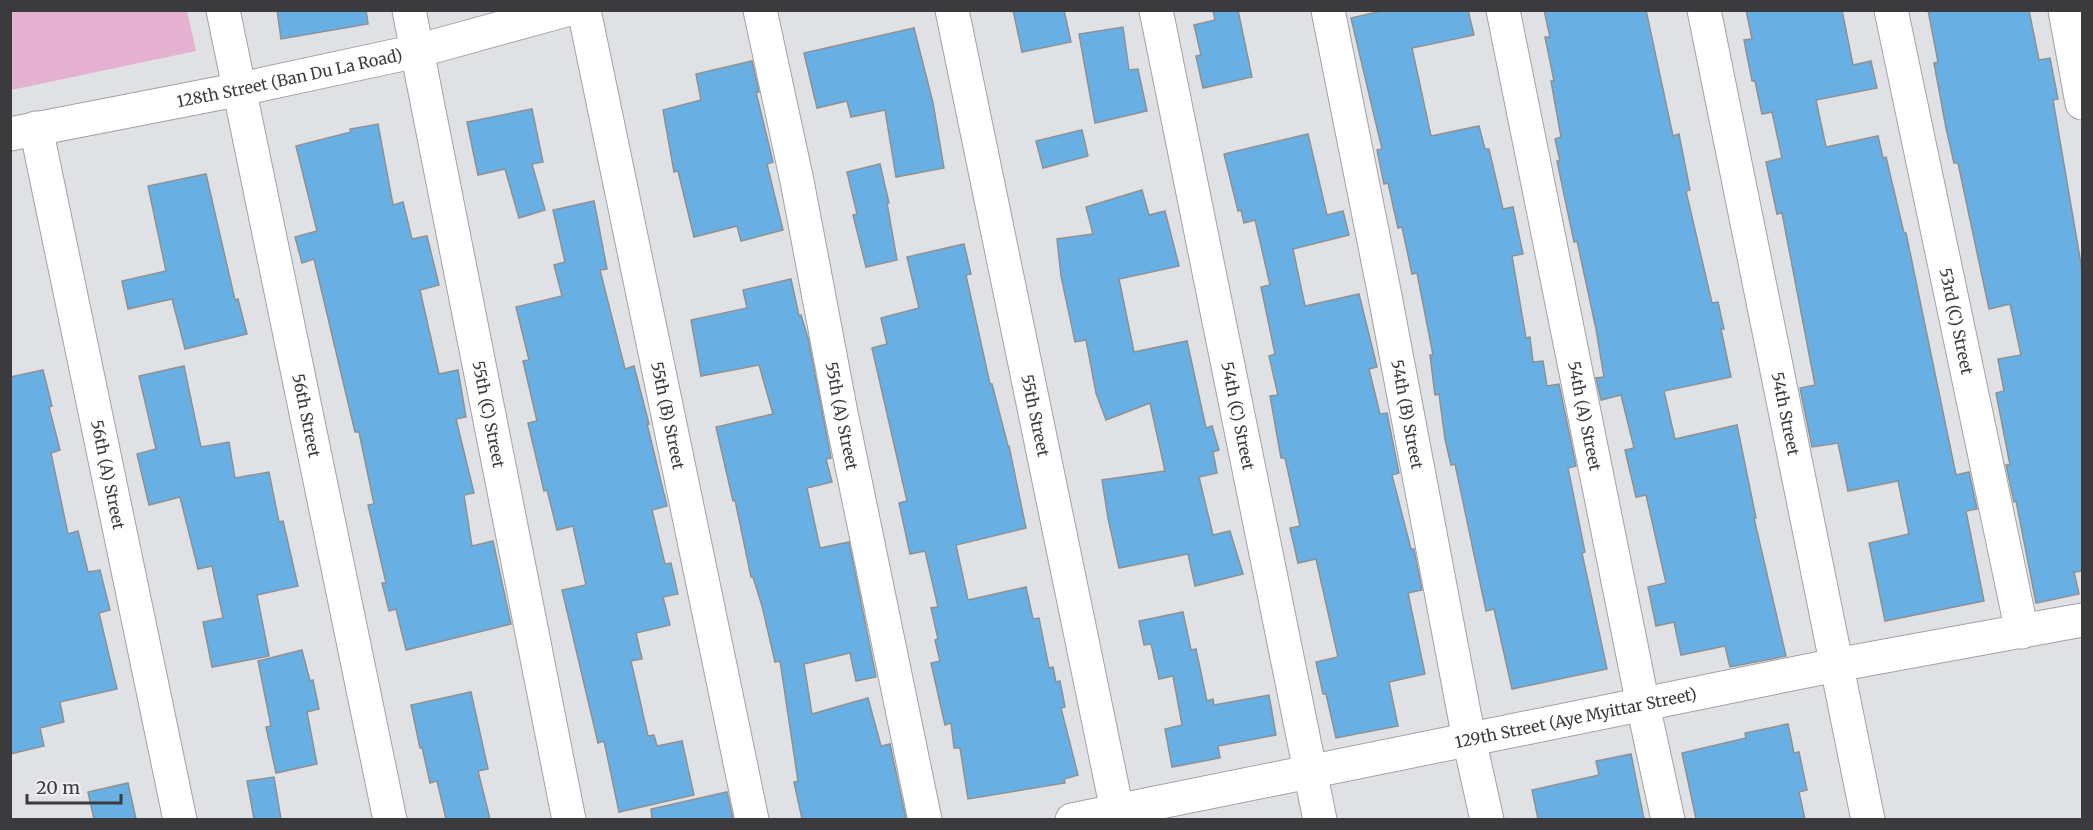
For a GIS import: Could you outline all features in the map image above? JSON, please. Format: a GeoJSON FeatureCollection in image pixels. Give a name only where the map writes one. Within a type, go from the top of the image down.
{"type":"FeatureCollection","features":[{"type":"Feature","properties":{"kind":"street","name":"56th Street"},"geometry":{"type":"LineString","coordinates":[[223,10],[390,819]]}},
{"type":"Feature","properties":{"kind":"street","name":"55th (C) Street"},"geometry":{"type":"LineString","coordinates":[[409,10],[569,819]]}},
{"type":"Feature","properties":{"kind":"street","name":"128th Street (Ban Du La Road)"},"geometry":{"type":"LineString","coordinates":[[23,131],[240,89],[417,51],[566,10]]}},
{"type":"Feature","properties":{"kind":"street","name":"55th (B) Street"},"geometry":{"type":"LineString","coordinates":[[584,10],[752,819]]}},
{"type":"Feature","properties":{"kind":"street","name":"55th (A) Street"},"geometry":{"type":"LineString","coordinates":[[760,10],[797,181],[841,413],[925,819]]}},
{"type":"Feature","properties":{"kind":"street","name":"55th Street"},"geometry":{"type":"LineString","coordinates":[[952,10],[1118,815]]}},
{"type":"Feature","properties":{"kind":"street","name":"54th (C) Street"},"geometry":{"type":"LineString","coordinates":[[1156,10],[1320,819]]}},
{"type":"Feature","properties":{"kind":"street","name":"54th (B) Street"},"geometry":{"type":"LineString","coordinates":[[1328,10],[1469,740],[1487,819]]}},
{"type":"Feature","properties":{"kind":"street","name":"54th (A) Street"},"geometry":{"type":"LineString","coordinates":[[1503,10],[1668,819]]}},
{"type":"Feature","properties":{"kind":"street","name":"54th Street"},"geometry":{"type":"LineString","coordinates":[[1704,10],[1869,819]]}},
{"type":"Feature","properties":{"kind":"street","name":"53rd (C) Street"},"geometry":{"type":"LineString","coordinates":[[1891,10],[2022,632]]}},
{"type":"Feature","properties":{"kind":"street"},"geometry":{"type":"LineString","coordinates":[[2065,10],[2082,103]]}},
{"type":"Feature","properties":{"kind":"street","name":"56th (A) Street"},"geometry":{"type":"LineString","coordinates":[[23,131],[180,819]]}},
{"type":"Feature","properties":{"kind":"street","name":"129th Street (Aye Myittar Street)"},"geometry":{"type":"LineString","coordinates":[[1072,819],[1118,815],[1310,772],[1836,665],[2082,620]]}},
{"type":"Feature","properties":{"kind":"shaded area"},"geometry":{"type":"Polygon","coordinates":[[[10,11],[187,11],[196,51],[11,90],[10,11]]]}},
{"type":"Feature","properties":{"kind":"building"},"geometry":{"type":"Polygon","coordinates":[[[277,10],[366,10],[368,24],[281,39],[277,10]]]}},
{"type":"Feature","properties":{"kind":"building"},"geometry":{"type":"Polygon","coordinates":[[[1013,10],[1064,10],[1071,42],[1022,52],[1013,10]]]}},
{"type":"Feature","properties":{"kind":"building"},"geometry":{"type":"Polygon","coordinates":[[[1213,10],[1238,10],[1252,77],[1203,88],[1196,56],[1201,55],[1194,25],[1215,20],[1213,10]]]}},
{"type":"Feature","properties":{"kind":"building"},"geometry":{"type":"Polygon","coordinates":[[[1386,10],[1468,10],[1474,35],[1412,48],[1431,136],[1479,126],[1485,149],[1489,149],[1503,209],[1513,207],[1523,254],[1512,256],[1526,338],[1530,337],[1533,362],[1543,361],[1547,386],[1559,384],[1576,466],[1568,468],[1585,552],[1582,553],[1607,669],[1512,689],[1494,609],[1486,611],[1455,464],[1451,465],[1445,439],[1439,394],[1435,395],[1430,355],[1433,355],[1417,273],[1412,274],[1402,227],[1398,228],[1388,183],[1384,184],[1377,150],[1382,149],[1351,18],[1386,10]]]}},
{"type":"Feature","properties":{"kind":"building"},"geometry":{"type":"Polygon","coordinates":[[[1544,10],[1646,10],[1673,136],[1679,134],[1690,190],[1686,191],[1712,303],[1718,302],[1731,377],[1664,391],[1675,439],[1737,425],[1756,518],[1754,518],[1786,656],[1730,667],[1725,646],[1681,655],[1674,622],[1656,626],[1648,587],[1666,583],[1646,495],[1636,497],[1625,450],[1634,448],[1621,395],[1601,400],[1596,378],[1604,377],[1596,329],[1557,161],[1560,161],[1555,139],[1561,137],[1551,81],[1554,81],[1545,37],[1550,37],[1544,10]]]}},
{"type":"Feature","properties":{"kind":"building"},"geometry":{"type":"Polygon","coordinates":[[[1746,10],[1842,10],[1853,65],[1871,61],[1877,88],[1816,100],[1826,147],[1878,136],[1883,158],[1886,157],[1904,233],[1906,233],[1956,475],[1969,472],[1977,509],[1966,511],[1984,601],[1885,621],[1869,543],[1909,534],[1898,481],[1848,491],[1838,443],[1812,447],[1800,388],[1815,385],[1782,213],[1777,214],[1766,162],[1782,158],[1772,112],[1762,114],[1755,81],[1752,81],[1744,40],[1752,39],[1746,10]]]}},
{"type":"Feature","properties":{"kind":"building"},"geometry":{"type":"Polygon","coordinates":[[[1928,10],[2029,10],[2039,60],[2050,58],[2058,99],[2053,100],[2082,270],[2082,571],[2074,572],[2079,594],[2036,603],[2016,501],[2014,502],[2006,465],[2010,465],[1996,393],[2004,391],[1998,359],[2021,355],[2010,304],[1989,309],[1958,163],[1954,163],[1946,128],[1934,63],[1938,62],[1928,10]]]}},
{"type":"Feature","properties":{"kind":"building"},"geometry":{"type":"Polygon","coordinates":[[[1123,27],[1129,70],[1138,69],[1147,111],[1095,123],[1079,34],[1123,27]]]}},
{"type":"Feature","properties":{"kind":"building"},"geometry":{"type":"Polygon","coordinates":[[[914,28],[933,103],[944,168],[896,177],[885,110],[851,117],[847,101],[817,108],[804,53],[914,28]]]}},
{"type":"Feature","properties":{"kind":"building"},"geometry":{"type":"Polygon","coordinates":[[[752,61],[759,92],[756,92],[773,162],[767,164],[783,230],[741,241],[737,226],[694,237],[678,171],[674,172],[663,110],[701,100],[696,74],[752,61]]]}},
{"type":"Feature","properties":{"kind":"building"},"geometry":{"type":"Polygon","coordinates":[[[532,109],[543,162],[532,164],[545,210],[519,218],[505,169],[478,175],[467,122],[532,109]]]}},
{"type":"Feature","properties":{"kind":"building"},"geometry":{"type":"Polygon","coordinates":[[[378,124],[393,205],[403,202],[412,239],[427,236],[439,285],[420,290],[439,374],[458,370],[466,417],[456,419],[474,493],[464,495],[472,546],[493,541],[511,624],[406,650],[396,609],[389,611],[382,583],[386,583],[368,505],[374,504],[359,432],[355,432],[314,259],[302,263],[295,237],[317,231],[296,146],[351,132],[350,129],[378,124]]]}},
{"type":"Feature","properties":{"kind":"building"},"geometry":{"type":"Polygon","coordinates":[[[1082,130],[1088,156],[1043,168],[1036,141],[1082,130]]]}},
{"type":"Feature","properties":{"kind":"building"},"geometry":{"type":"Polygon","coordinates":[[[1308,134],[1327,215],[1343,211],[1349,235],[1293,249],[1305,306],[1359,294],[1377,367],[1369,369],[1380,414],[1387,413],[1399,473],[1392,475],[1411,549],[1414,549],[1422,590],[1408,593],[1425,674],[1389,682],[1398,726],[1336,738],[1316,662],[1338,657],[1316,559],[1298,563],[1290,528],[1300,526],[1285,458],[1281,458],[1270,396],[1278,395],[1269,356],[1275,354],[1261,287],[1270,285],[1255,220],[1244,223],[1241,210],[1238,211],[1224,154],[1308,134]]]}},
{"type":"Feature","properties":{"kind":"building"},"geometry":{"type":"Polygon","coordinates":[[[880,164],[889,203],[887,203],[897,260],[866,267],[853,215],[857,214],[847,172],[880,164]]]}},
{"type":"Feature","properties":{"kind":"building"},"geometry":{"type":"Polygon","coordinates":[[[206,174],[235,300],[238,299],[247,334],[185,349],[172,299],[128,309],[122,281],[166,271],[148,186],[206,174]]]}},
{"type":"Feature","properties":{"kind":"building"},"geometry":{"type":"Polygon","coordinates":[[[1142,190],[1149,215],[1165,211],[1179,266],[1119,279],[1134,352],[1187,341],[1206,428],[1212,426],[1219,450],[1213,452],[1217,473],[1199,477],[1213,535],[1230,531],[1243,574],[1195,586],[1188,554],[1119,568],[1102,480],[1165,471],[1150,403],[1106,420],[1096,393],[1086,340],[1075,342],[1061,276],[1057,239],[1093,234],[1086,207],[1142,190]]]}},
{"type":"Feature","properties":{"kind":"building"},"geometry":{"type":"Polygon","coordinates":[[[594,201],[607,269],[600,270],[625,369],[634,366],[649,424],[647,424],[667,506],[652,510],[665,564],[671,563],[678,594],[663,597],[670,625],[636,633],[642,659],[631,661],[648,736],[654,735],[657,746],[682,741],[694,795],[619,812],[604,741],[598,743],[562,590],[586,585],[573,526],[557,530],[547,490],[544,491],[528,423],[537,421],[523,361],[529,360],[516,307],[562,296],[554,265],[565,262],[553,210],[594,201]]]}},
{"type":"Feature","properties":{"kind":"building"},"geometry":{"type":"Polygon","coordinates":[[[964,244],[971,274],[966,275],[990,384],[992,384],[1009,446],[1026,528],[956,545],[968,600],[1026,587],[1033,619],[1039,618],[1049,668],[1053,667],[1056,682],[1060,681],[1065,707],[1061,708],[1078,775],[1064,779],[1065,783],[968,799],[960,748],[954,748],[951,723],[945,725],[931,663],[940,661],[931,608],[938,607],[925,551],[910,554],[899,503],[907,501],[872,348],[887,344],[881,318],[919,308],[907,257],[964,244]]]}},
{"type":"Feature","properties":{"kind":"building"},"geometry":{"type":"Polygon","coordinates":[[[791,279],[799,316],[801,315],[808,338],[831,458],[826,459],[832,482],[807,488],[820,548],[849,542],[876,677],[856,681],[850,653],[804,664],[812,714],[868,698],[881,746],[890,744],[906,819],[802,819],[794,782],[798,781],[780,661],[775,662],[762,606],[753,577],[751,577],[735,500],[733,501],[716,427],[773,414],[759,365],[701,376],[691,320],[747,308],[743,290],[791,279]]]}},
{"type":"Feature","properties":{"kind":"building"},"geometry":{"type":"Polygon","coordinates":[[[184,366],[201,447],[229,442],[235,478],[269,472],[279,522],[283,521],[298,586],[257,595],[269,656],[212,667],[203,622],[223,618],[212,566],[198,569],[180,497],[149,505],[137,454],[156,449],[139,376],[184,366]]]}},
{"type":"Feature","properties":{"kind":"building"},"geometry":{"type":"Polygon","coordinates":[[[43,370],[52,406],[49,407],[60,450],[51,453],[68,534],[78,531],[88,572],[100,570],[110,610],[99,613],[117,689],[60,702],[64,722],[40,728],[44,746],[10,754],[10,377],[43,370]]]}},
{"type":"Feature","properties":{"kind":"building"},"geometry":{"type":"Polygon","coordinates":[[[1183,612],[1191,650],[1196,649],[1207,701],[1213,699],[1214,705],[1269,695],[1276,735],[1218,746],[1220,758],[1172,767],[1165,729],[1182,725],[1173,676],[1159,679],[1151,644],[1144,645],[1139,621],[1183,612]]]}},
{"type":"Feature","properties":{"kind":"building"},"geometry":{"type":"Polygon","coordinates":[[[302,650],[310,681],[313,680],[319,709],[307,712],[317,764],[276,773],[266,727],[271,726],[258,661],[302,650]]]}},
{"type":"Feature","properties":{"kind":"building"},"geometry":{"type":"Polygon","coordinates":[[[471,692],[488,769],[478,771],[490,819],[446,819],[437,781],[430,783],[411,705],[471,692]]]}},
{"type":"Feature","properties":{"kind":"building"},"geometry":{"type":"Polygon","coordinates":[[[1788,724],[1794,753],[1799,752],[1807,790],[1799,792],[1805,819],[1696,819],[1682,753],[1746,738],[1745,733],[1788,724]]]}},
{"type":"Feature","properties":{"kind":"building"},"geometry":{"type":"Polygon","coordinates":[[[1631,754],[1644,819],[1538,819],[1532,790],[1599,775],[1596,761],[1631,754]]]}},
{"type":"Feature","properties":{"kind":"building"},"geometry":{"type":"Polygon","coordinates":[[[274,777],[281,819],[254,819],[247,781],[274,777]]]}},
{"type":"Feature","properties":{"kind":"building"},"geometry":{"type":"Polygon","coordinates":[[[128,783],[136,819],[94,819],[88,792],[128,783]]]}},
{"type":"Feature","properties":{"kind":"building"},"geometry":{"type":"Polygon","coordinates":[[[727,792],[733,819],[652,819],[651,809],[727,792]]]}}]}
